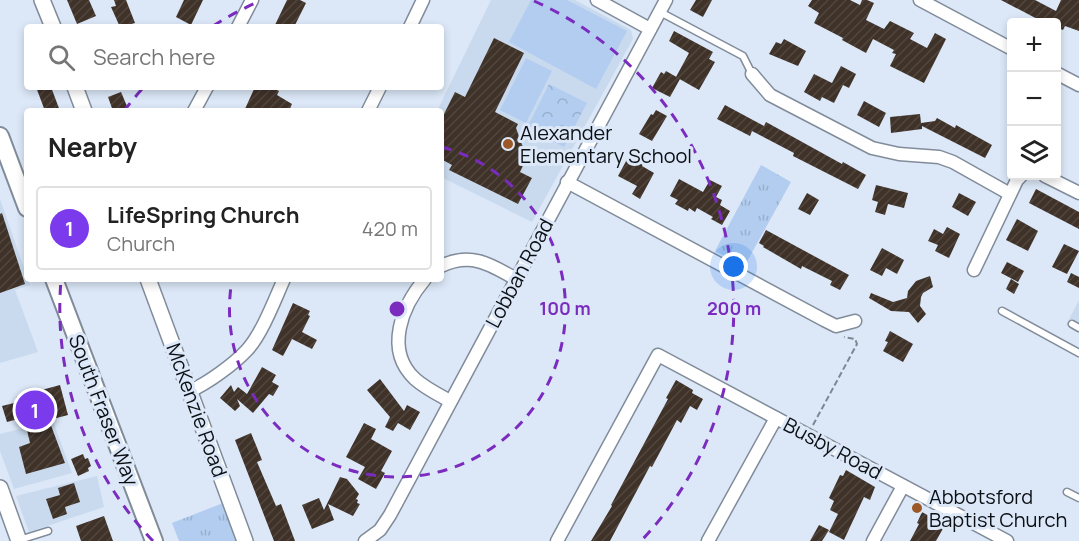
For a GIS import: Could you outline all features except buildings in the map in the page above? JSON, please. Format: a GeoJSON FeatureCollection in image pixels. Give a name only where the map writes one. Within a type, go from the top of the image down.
{"type":"FeatureCollection","features":[{"type":"Feature","properties":{"kind":"main road"},"geometry":{"type":"LineString","coordinates":[[0,136],[24,200]]}},
{"type":"Feature","properties":{"kind":"main road","name":"South Fraser Way"},"geometry":{"type":"LineString","coordinates":[[55,282],[154,541]]}},
{"type":"Feature","properties":{"kind":"street"},"geometry":{"type":"LineString","coordinates":[[42,0],[51,24]]}},
{"type":"Feature","properties":{"kind":"street"},"geometry":{"type":"LineString","coordinates":[[240,24],[252,0]]}},
{"type":"Feature","properties":{"kind":"street"},"geometry":{"type":"LineString","coordinates":[[411,24],[423,0]]}},
{"type":"Feature","properties":{"kind":"street"},"geometry":{"type":"LineString","coordinates":[[597,0],[650,29]]}},
{"type":"Feature","properties":{"kind":"street","name":"Lobban Road"},"geometry":{"type":"LineString","coordinates":[[365,541],[380,530],[390,515],[666,0]]}},
{"type":"Feature","properties":{"kind":"street"},"geometry":{"type":"LineString","coordinates":[[920,0],[1007,47]]}},
{"type":"Feature","properties":{"kind":"street"},"geometry":{"type":"LineString","coordinates":[[752,74],[770,94],[872,148],[900,154],[939,157],[953,162],[1010,194]]}},
{"type":"Feature","properties":{"kind":"street"},"geometry":{"type":"LineString","coordinates":[[1061,76],[1079,85]]}},
{"type":"Feature","properties":{"kind":"street"},"geometry":{"type":"LineString","coordinates":[[76,90],[83,108]]}},
{"type":"Feature","properties":{"kind":"street"},"geometry":{"type":"LineString","coordinates":[[196,108],[205,90]]}},
{"type":"Feature","properties":{"kind":"street"},"geometry":{"type":"LineString","coordinates":[[370,108],[378,90]]}},
{"type":"Feature","properties":{"kind":"street"},"geometry":{"type":"LineString","coordinates":[[974,270],[1019,180]]}},
{"type":"Feature","properties":{"kind":"street"},"geometry":{"type":"LineString","coordinates":[[1053,180],[1079,193]]}},
{"type":"Feature","properties":{"kind":"street"},"geometry":{"type":"LineString","coordinates":[[567,182],[824,321],[836,326],[851,321]]}},
{"type":"Feature","properties":{"kind":"street"},"geometry":{"type":"LineString","coordinates":[[444,265],[454,260],[486,262],[516,279]]}},
{"type":"Feature","properties":{"kind":"street","name":"McKenzie Road"},"geometry":{"type":"LineString","coordinates":[[149,282],[245,541]]}},
{"type":"Feature","properties":{"kind":"street"},"geometry":{"type":"LineString","coordinates":[[190,391],[201,386],[247,350],[254,341],[283,282]]}},
{"type":"Feature","properties":{"kind":"street"},"geometry":{"type":"LineString","coordinates":[[422,282],[402,316],[397,343],[405,365],[415,379],[450,401]]}},
{"type":"Feature","properties":{"kind":"street","name":"Busby Road"},"geometry":{"type":"LineString","coordinates":[[557,541],[658,355],[1007,541]]}},
{"type":"Feature","properties":{"kind":"street"},"geometry":{"type":"LineString","coordinates":[[708,541],[776,418]]}},
{"type":"Feature","properties":{"kind":"street"},"geometry":{"type":"LineString","coordinates":[[873,541],[903,486]]}},
{"type":"Feature","properties":{"kind":"street"},"geometry":{"type":"LineString","coordinates":[[0,488],[19,540]]}},
{"type":"Feature","properties":{"kind":"lane"},"geometry":{"type":"LineString","coordinates":[[660,12],[743,56],[752,74]]}},
{"type":"Feature","properties":{"kind":"lane"},"geometry":{"type":"LineString","coordinates":[[1002,311],[1079,353]]}},
{"type":"Feature","properties":{"kind":"lane"},"geometry":{"type":"LineString","coordinates":[[1067,492],[1079,498]]}},
{"type":"Feature","properties":{"kind":"lane"},"geometry":{"type":"LineString","coordinates":[[19,540],[48,531]]}},
{"type":"Feature","properties":{"kind":"path"},"geometry":{"type":"LineString","coordinates":[[808,435],[857,344],[855,339],[841,335]]}},
{"type":"Feature","properties":{"kind":"shaded area","name":"Alexander Elementary School"},"geometry":{"type":"Polygon","coordinates":[[[491,0],[575,0],[631,30],[633,39],[532,222],[444,178],[444,108],[438,108],[491,0]]]}},
{"type":"Feature","properties":{"kind":"shaded area"},"geometry":{"type":"Polygon","coordinates":[[[0,199],[24,268],[24,282],[29,282],[30,285],[15,290],[38,352],[0,363],[0,199]]]}},
{"type":"Feature","properties":{"kind":"shaded area"},"geometry":{"type":"Polygon","coordinates":[[[1079,300],[1079,332],[1066,325],[1079,300]]]}},
{"type":"Feature","properties":{"kind":"shaded area"},"geometry":{"type":"Polygon","coordinates":[[[53,421],[72,473],[14,489],[0,451],[0,434],[53,421]]]}},
{"type":"Feature","properties":{"kind":"shaded area"},"geometry":{"type":"Polygon","coordinates":[[[97,476],[104,507],[29,532],[16,496],[97,476]]]}},
{"type":"Feature","properties":{"kind":"green space"},"geometry":{"type":"Polygon","coordinates":[[[531,0],[567,0],[627,31],[596,89],[509,42],[531,0]]]}},
{"type":"Feature","properties":{"kind":"green space"},"geometry":{"type":"Polygon","coordinates":[[[526,58],[552,71],[526,123],[500,110],[526,58]]]}},
{"type":"Feature","properties":{"kind":"green space"},"geometry":{"type":"Polygon","coordinates":[[[549,84],[587,103],[564,147],[527,128],[549,84]]]}},
{"type":"Feature","properties":{"kind":"green space"},"geometry":{"type":"Polygon","coordinates":[[[761,165],[791,182],[744,267],[715,251],[761,165]]]}},
{"type":"Feature","properties":{"kind":"green space"},"geometry":{"type":"Polygon","coordinates":[[[223,503],[238,541],[179,541],[172,523],[223,503]]]}},
{"type":"Feature","properties":{"kind":"place","name":"Alexander Elementary School"},"geometry":{"type":"Point","coordinates":[508,144]}},
{"type":"Feature","properties":{"kind":"place","name":"LifeSpring Church"},"geometry":{"type":"Point","coordinates":[35,410]}},
{"type":"Feature","properties":{"kind":"place","name":"Abbotsford Baptist Church"},"geometry":{"type":"Point","coordinates":[917,508]}}]}
